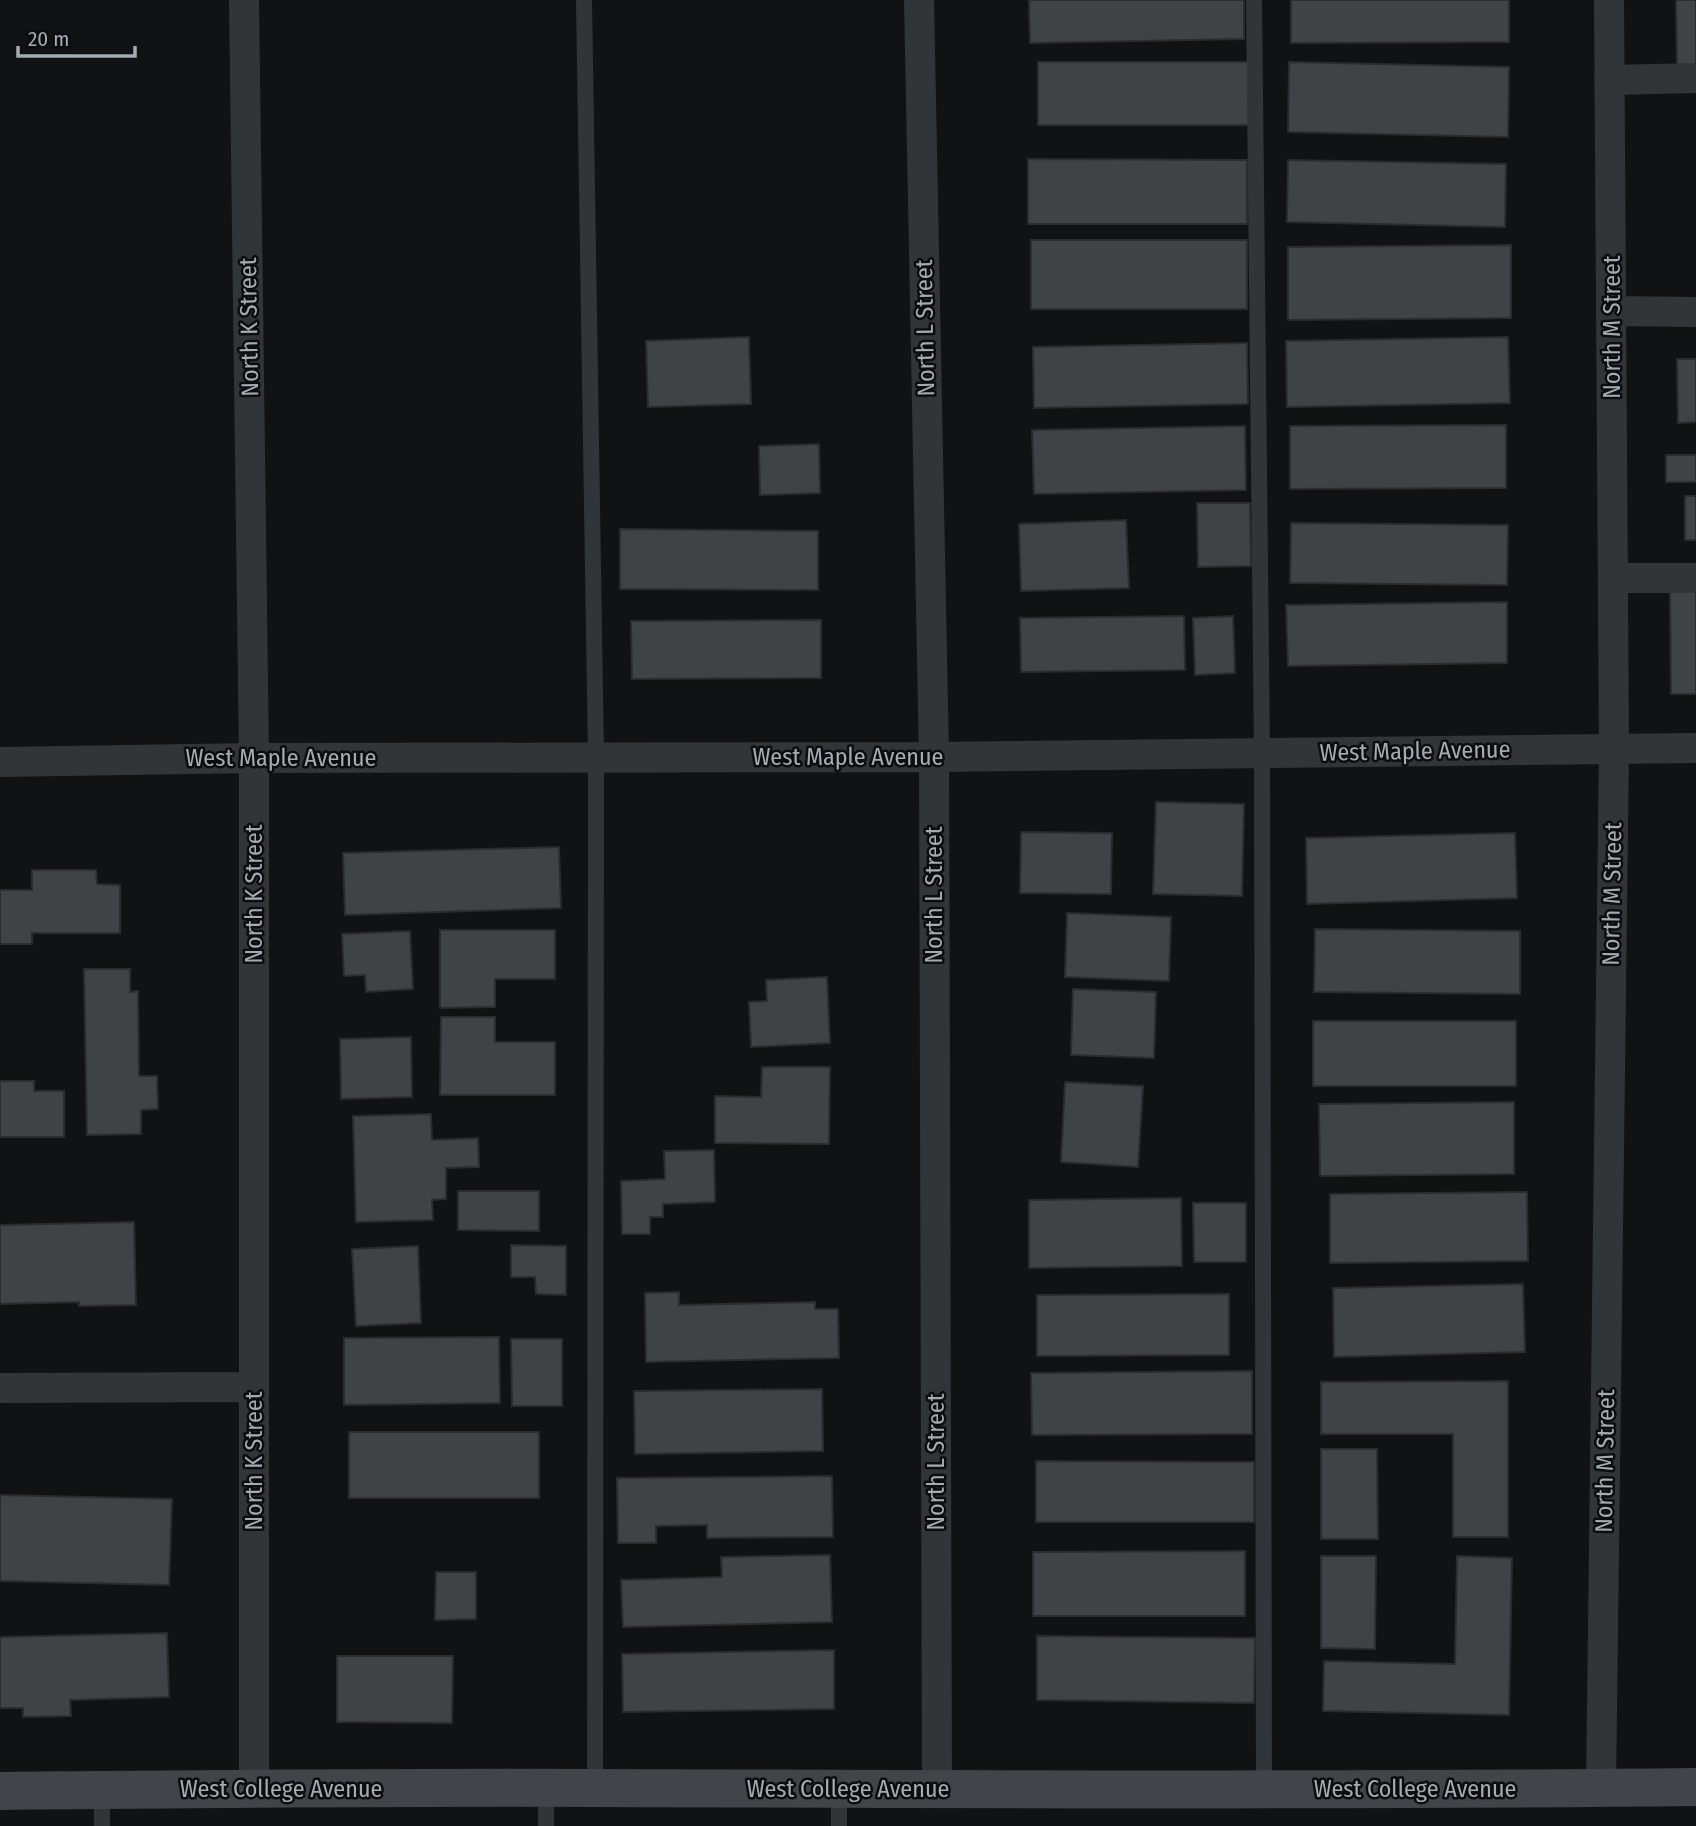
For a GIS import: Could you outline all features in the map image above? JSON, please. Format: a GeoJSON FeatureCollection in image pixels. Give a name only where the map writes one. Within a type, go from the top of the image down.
{"type":"FeatureCollection","features":[{"type":"Feature","properties":{"kind":"street","name":"North K Street"},"geometry":{"type":"LineString","coordinates":[[244,0],[254,758],[254,1788]]}},
{"type":"Feature","properties":{"kind":"street","name":"North L Street"},"geometry":{"type":"LineString","coordinates":[[919,0],[933,757],[937,1790]]}},
{"type":"Feature","properties":{"kind":"street","name":"North M Street"},"geometry":{"type":"LineString","coordinates":[[1601,1788],[1614,749],[1609,0]]}},
{"type":"Feature","properties":{"kind":"street"},"geometry":{"type":"LineString","coordinates":[[1609,80],[1696,78]]}},
{"type":"Feature","properties":{"kind":"street"},"geometry":{"type":"LineString","coordinates":[[1613,311],[1696,312]]}},
{"type":"Feature","properties":{"kind":"street"},"geometry":{"type":"LineString","coordinates":[[1613,578],[1696,578]]}},
{"type":"Feature","properties":{"kind":"street","name":"West Maple Avenue"},"geometry":{"type":"LineString","coordinates":[[0,762],[254,758],[933,757],[1696,748]]}},
{"type":"Feature","properties":{"kind":"street"},"geometry":{"type":"LineString","coordinates":[[0,1388],[254,1387]]}},
{"type":"Feature","properties":{"kind":"street","name":"West College Avenue"},"geometry":{"type":"LineString","coordinates":[[0,1791],[102,1808],[254,1788],[595,1788],[839,1808],[937,1790],[1696,1787]]}},
{"type":"Feature","properties":{"kind":"lane"},"geometry":{"type":"LineString","coordinates":[[584,0],[596,757],[595,1788]]}},
{"type":"Feature","properties":{"kind":"lane"},"geometry":{"type":"LineString","coordinates":[[1254,0],[1262,753],[1265,1789]]}},
{"type":"Feature","properties":{"kind":"lane"},"geometry":{"type":"LineString","coordinates":[[546,1788],[546,1826]]}},
{"type":"Feature","properties":{"kind":"building"},"geometry":{"type":"Polygon","coordinates":[[[1029,0],[1244,0],[1244,39],[1030,43],[1029,0]]]}},
{"type":"Feature","properties":{"kind":"building"},"geometry":{"type":"Polygon","coordinates":[[[1291,0],[1509,0],[1509,42],[1291,43],[1291,0]]]}},
{"type":"Feature","properties":{"kind":"building"},"geometry":{"type":"Polygon","coordinates":[[[1676,0],[1696,0],[1696,64],[1677,65],[1676,0]]]}},
{"type":"Feature","properties":{"kind":"building"},"geometry":{"type":"Polygon","coordinates":[[[1038,62],[1250,62],[1250,125],[1038,125],[1038,62]]]}},
{"type":"Feature","properties":{"kind":"building"},"geometry":{"type":"Polygon","coordinates":[[[1289,62],[1509,67],[1508,137],[1288,132],[1289,62]]]}},
{"type":"Feature","properties":{"kind":"building"},"geometry":{"type":"Polygon","coordinates":[[[1028,159],[1247,160],[1247,224],[1028,224],[1028,159]]]}},
{"type":"Feature","properties":{"kind":"building"},"geometry":{"type":"Polygon","coordinates":[[[1288,160],[1506,164],[1505,227],[1287,222],[1288,160]]]}},
{"type":"Feature","properties":{"kind":"building"},"geometry":{"type":"Polygon","coordinates":[[[1031,240],[1247,240],[1247,309],[1031,309],[1031,240]]]}},
{"type":"Feature","properties":{"kind":"building"},"geometry":{"type":"Polygon","coordinates":[[[1511,245],[1511,318],[1288,320],[1288,247],[1511,245]]]}},
{"type":"Feature","properties":{"kind":"building"},"geometry":{"type":"Polygon","coordinates":[[[749,337],[751,404],[648,407],[646,341],[749,337]]]}},
{"type":"Feature","properties":{"kind":"building"},"geometry":{"type":"Polygon","coordinates":[[[1508,337],[1510,403],[1287,407],[1286,341],[1508,337]]]}},
{"type":"Feature","properties":{"kind":"building"},"geometry":{"type":"Polygon","coordinates":[[[1247,343],[1248,404],[1034,408],[1033,347],[1247,343]]]}},
{"type":"Feature","properties":{"kind":"building"},"geometry":{"type":"Polygon","coordinates":[[[1677,359],[1696,359],[1696,422],[1678,423],[1677,359]]]}},
{"type":"Feature","properties":{"kind":"building"},"geometry":{"type":"Polygon","coordinates":[[[1506,425],[1506,488],[1290,489],[1290,426],[1506,425]]]}},
{"type":"Feature","properties":{"kind":"building"},"geometry":{"type":"Polygon","coordinates":[[[1245,426],[1246,490],[1034,494],[1032,430],[1245,426]]]}},
{"type":"Feature","properties":{"kind":"building"},"geometry":{"type":"Polygon","coordinates":[[[819,444],[820,493],[760,495],[759,446],[819,444]]]}},
{"type":"Feature","properties":{"kind":"building"},"geometry":{"type":"Polygon","coordinates":[[[1666,455],[1696,455],[1696,482],[1666,482],[1666,455]]]}},
{"type":"Feature","properties":{"kind":"building"},"geometry":{"type":"Polygon","coordinates":[[[1685,496],[1696,496],[1696,540],[1685,540],[1685,496]]]}},
{"type":"Feature","properties":{"kind":"building"},"geometry":{"type":"Polygon","coordinates":[[[1197,503],[1250,503],[1251,566],[1198,567],[1197,503]]]}},
{"type":"Feature","properties":{"kind":"building"},"geometry":{"type":"Polygon","coordinates":[[[1126,520],[1129,588],[1021,591],[1019,524],[1126,520]]]}},
{"type":"Feature","properties":{"kind":"building"},"geometry":{"type":"Polygon","coordinates":[[[1291,523],[1508,525],[1507,585],[1290,583],[1291,523]]]}},
{"type":"Feature","properties":{"kind":"building"},"geometry":{"type":"Polygon","coordinates":[[[620,529],[818,531],[818,590],[620,589],[620,529]]]}},
{"type":"Feature","properties":{"kind":"building"},"geometry":{"type":"Polygon","coordinates":[[[1670,591],[1696,591],[1696,694],[1671,694],[1670,591]]]}},
{"type":"Feature","properties":{"kind":"building"},"geometry":{"type":"Polygon","coordinates":[[[1507,602],[1507,663],[1288,666],[1286,605],[1507,602]]]}},
{"type":"Feature","properties":{"kind":"building"},"geometry":{"type":"Polygon","coordinates":[[[1184,616],[1185,670],[1021,672],[1020,618],[1184,616]]]}},
{"type":"Feature","properties":{"kind":"building"},"geometry":{"type":"Polygon","coordinates":[[[1233,616],[1235,673],[1195,675],[1193,618],[1233,616]]]}},
{"type":"Feature","properties":{"kind":"building"},"geometry":{"type":"Polygon","coordinates":[[[821,620],[821,678],[632,679],[631,621],[821,620]]]}},
{"type":"Feature","properties":{"kind":"building"},"geometry":{"type":"Polygon","coordinates":[[[1156,802],[1244,804],[1242,896],[1153,894],[1156,802]]]}},
{"type":"Feature","properties":{"kind":"building"},"geometry":{"type":"Polygon","coordinates":[[[1021,832],[1112,833],[1111,894],[1020,893],[1021,832]]]}},
{"type":"Feature","properties":{"kind":"building"},"geometry":{"type":"Polygon","coordinates":[[[1515,833],[1517,898],[1307,904],[1306,838],[1515,833]]]}},
{"type":"Feature","properties":{"kind":"building"},"geometry":{"type":"Polygon","coordinates":[[[559,847],[561,908],[345,915],[343,853],[559,847]]]}},
{"type":"Feature","properties":{"kind":"building"},"geometry":{"type":"Polygon","coordinates":[[[32,870],[96,870],[97,884],[120,885],[120,933],[32,933],[32,944],[0,944],[0,890],[32,890],[32,870]]]}},
{"type":"Feature","properties":{"kind":"building"},"geometry":{"type":"Polygon","coordinates":[[[1067,913],[1171,917],[1169,981],[1065,977],[1067,913]]]}},
{"type":"Feature","properties":{"kind":"building"},"geometry":{"type":"Polygon","coordinates":[[[1315,929],[1520,931],[1520,994],[1314,992],[1315,929]]]}},
{"type":"Feature","properties":{"kind":"building"},"geometry":{"type":"Polygon","coordinates":[[[440,930],[555,930],[555,979],[495,979],[495,1007],[440,1008],[440,930]]]}},
{"type":"Feature","properties":{"kind":"building"},"geometry":{"type":"Polygon","coordinates":[[[410,931],[413,989],[366,992],[365,975],[344,976],[342,934],[410,931]]]}},
{"type":"Feature","properties":{"kind":"building"},"geometry":{"type":"Polygon","coordinates":[[[84,969],[130,969],[130,992],[138,991],[139,1076],[157,1076],[158,1109],[141,1110],[141,1134],[87,1135],[84,969]]]}},
{"type":"Feature","properties":{"kind":"building"},"geometry":{"type":"Polygon","coordinates":[[[827,977],[830,1043],[751,1047],[749,1002],[767,1001],[766,980],[827,977]]]}},
{"type":"Feature","properties":{"kind":"building"},"geometry":{"type":"Polygon","coordinates":[[[1073,989],[1156,992],[1154,1058],[1071,1055],[1073,989]]]}},
{"type":"Feature","properties":{"kind":"building"},"geometry":{"type":"Polygon","coordinates":[[[441,1017],[495,1017],[495,1042],[555,1042],[555,1095],[440,1095],[441,1017]]]}},
{"type":"Feature","properties":{"kind":"building"},"geometry":{"type":"Polygon","coordinates":[[[1313,1021],[1516,1021],[1516,1086],[1313,1086],[1313,1021]]]}},
{"type":"Feature","properties":{"kind":"building"},"geometry":{"type":"Polygon","coordinates":[[[411,1037],[412,1097],[341,1099],[340,1039],[411,1037]]]}},
{"type":"Feature","properties":{"kind":"building"},"geometry":{"type":"Polygon","coordinates":[[[762,1067],[830,1067],[829,1144],[715,1143],[715,1096],[761,1097],[762,1067]]]}},
{"type":"Feature","properties":{"kind":"building"},"geometry":{"type":"Polygon","coordinates":[[[0,1081],[34,1081],[34,1091],[64,1091],[64,1137],[0,1137],[0,1081]]]}},
{"type":"Feature","properties":{"kind":"building"},"geometry":{"type":"Polygon","coordinates":[[[1065,1082],[1143,1086],[1138,1167],[1061,1162],[1065,1082]]]}},
{"type":"Feature","properties":{"kind":"building"},"geometry":{"type":"Polygon","coordinates":[[[1514,1102],[1514,1174],[1320,1176],[1319,1104],[1514,1102]]]}},
{"type":"Feature","properties":{"kind":"building"},"geometry":{"type":"Polygon","coordinates":[[[431,1114],[432,1140],[478,1138],[479,1167],[446,1168],[446,1199],[432,1200],[433,1220],[356,1222],[353,1116],[431,1114]]]}},
{"type":"Feature","properties":{"kind":"building"},"geometry":{"type":"Polygon","coordinates":[[[714,1150],[715,1202],[663,1204],[663,1217],[650,1217],[650,1234],[622,1234],[621,1181],[665,1179],[664,1151],[714,1150]]]}},
{"type":"Feature","properties":{"kind":"building"},"geometry":{"type":"Polygon","coordinates":[[[458,1191],[539,1191],[539,1231],[458,1230],[458,1191]]]}},
{"type":"Feature","properties":{"kind":"building"},"geometry":{"type":"Polygon","coordinates":[[[1527,1192],[1528,1261],[1330,1263],[1330,1194],[1527,1192]]]}},
{"type":"Feature","properties":{"kind":"building"},"geometry":{"type":"Polygon","coordinates":[[[1181,1198],[1182,1266],[1029,1268],[1029,1200],[1181,1198]]]}},
{"type":"Feature","properties":{"kind":"building"},"geometry":{"type":"Polygon","coordinates":[[[1193,1203],[1246,1203],[1246,1262],[1194,1262],[1193,1203]]]}},
{"type":"Feature","properties":{"kind":"building"},"geometry":{"type":"Polygon","coordinates":[[[134,1222],[136,1305],[79,1306],[79,1302],[0,1304],[0,1225],[134,1222]]]}},
{"type":"Feature","properties":{"kind":"building"},"geometry":{"type":"Polygon","coordinates":[[[511,1245],[566,1246],[566,1295],[536,1294],[535,1277],[511,1277],[511,1245]]]}},
{"type":"Feature","properties":{"kind":"building"},"geometry":{"type":"Polygon","coordinates":[[[418,1246],[421,1323],[356,1326],[352,1249],[418,1246]]]}},
{"type":"Feature","properties":{"kind":"building"},"geometry":{"type":"Polygon","coordinates":[[[1523,1284],[1525,1352],[1334,1357],[1333,1288],[1523,1284]]]}},
{"type":"Feature","properties":{"kind":"building"},"geometry":{"type":"Polygon","coordinates":[[[679,1292],[679,1305],[815,1302],[815,1309],[838,1309],[839,1358],[646,1362],[645,1293],[679,1292]]]}},
{"type":"Feature","properties":{"kind":"building"},"geometry":{"type":"Polygon","coordinates":[[[1229,1294],[1229,1355],[1037,1356],[1037,1295],[1229,1294]]]}},
{"type":"Feature","properties":{"kind":"building"},"geometry":{"type":"Polygon","coordinates":[[[499,1337],[500,1403],[344,1405],[344,1338],[499,1337]]]}},
{"type":"Feature","properties":{"kind":"building"},"geometry":{"type":"Polygon","coordinates":[[[511,1339],[562,1339],[562,1406],[512,1406],[511,1339]]]}},
{"type":"Feature","properties":{"kind":"building"},"geometry":{"type":"Polygon","coordinates":[[[1252,1371],[1252,1434],[1032,1435],[1031,1373],[1252,1371]]]}},
{"type":"Feature","properties":{"kind":"building"},"geometry":{"type":"Polygon","coordinates":[[[1508,1381],[1508,1537],[1453,1537],[1453,1434],[1321,1434],[1321,1382],[1508,1381]]]}},
{"type":"Feature","properties":{"kind":"building"},"geometry":{"type":"Polygon","coordinates":[[[822,1389],[823,1451],[635,1454],[634,1391],[822,1389]]]}},
{"type":"Feature","properties":{"kind":"building"},"geometry":{"type":"Polygon","coordinates":[[[349,1432],[539,1432],[539,1498],[349,1498],[349,1432]]]}},
{"type":"Feature","properties":{"kind":"building"},"geometry":{"type":"Polygon","coordinates":[[[1321,1449],[1377,1449],[1378,1539],[1321,1539],[1321,1449]]]}},
{"type":"Feature","properties":{"kind":"building"},"geometry":{"type":"Polygon","coordinates":[[[1036,1461],[1254,1462],[1254,1522],[1036,1522],[1036,1461]]]}},
{"type":"Feature","properties":{"kind":"building"},"geometry":{"type":"Polygon","coordinates":[[[832,1476],[833,1537],[707,1538],[707,1525],[656,1526],[656,1543],[618,1543],[617,1478],[832,1476]]]}},
{"type":"Feature","properties":{"kind":"building"},"geometry":{"type":"Polygon","coordinates":[[[0,1495],[172,1499],[169,1585],[0,1581],[0,1495]]]}},
{"type":"Feature","properties":{"kind":"building"},"geometry":{"type":"Polygon","coordinates":[[[1245,1551],[1245,1616],[1033,1616],[1033,1552],[1245,1551]]]}},
{"type":"Feature","properties":{"kind":"building"},"geometry":{"type":"Polygon","coordinates":[[[830,1555],[832,1622],[623,1627],[621,1580],[722,1577],[721,1557],[830,1555]]]}},
{"type":"Feature","properties":{"kind":"building"},"geometry":{"type":"Polygon","coordinates":[[[1321,1556],[1376,1556],[1375,1649],[1321,1648],[1321,1556]]]}},
{"type":"Feature","properties":{"kind":"building"},"geometry":{"type":"Polygon","coordinates":[[[1457,1556],[1512,1558],[1509,1715],[1323,1711],[1324,1661],[1455,1664],[1457,1556]]]}},
{"type":"Feature","properties":{"kind":"building"},"geometry":{"type":"Polygon","coordinates":[[[436,1572],[476,1572],[476,1619],[435,1620],[436,1572]]]}},
{"type":"Feature","properties":{"kind":"building"},"geometry":{"type":"Polygon","coordinates":[[[167,1633],[169,1697],[70,1700],[71,1716],[23,1717],[23,1708],[0,1708],[0,1637],[167,1633]]]}},
{"type":"Feature","properties":{"kind":"building"},"geometry":{"type":"Polygon","coordinates":[[[1037,1636],[1255,1638],[1254,1703],[1037,1700],[1037,1636]]]}},
{"type":"Feature","properties":{"kind":"building"},"geometry":{"type":"Polygon","coordinates":[[[834,1650],[834,1709],[623,1712],[622,1654],[834,1650]]]}},
{"type":"Feature","properties":{"kind":"building"},"geometry":{"type":"Polygon","coordinates":[[[337,1656],[453,1656],[452,1723],[337,1722],[337,1656]]]}}]}
